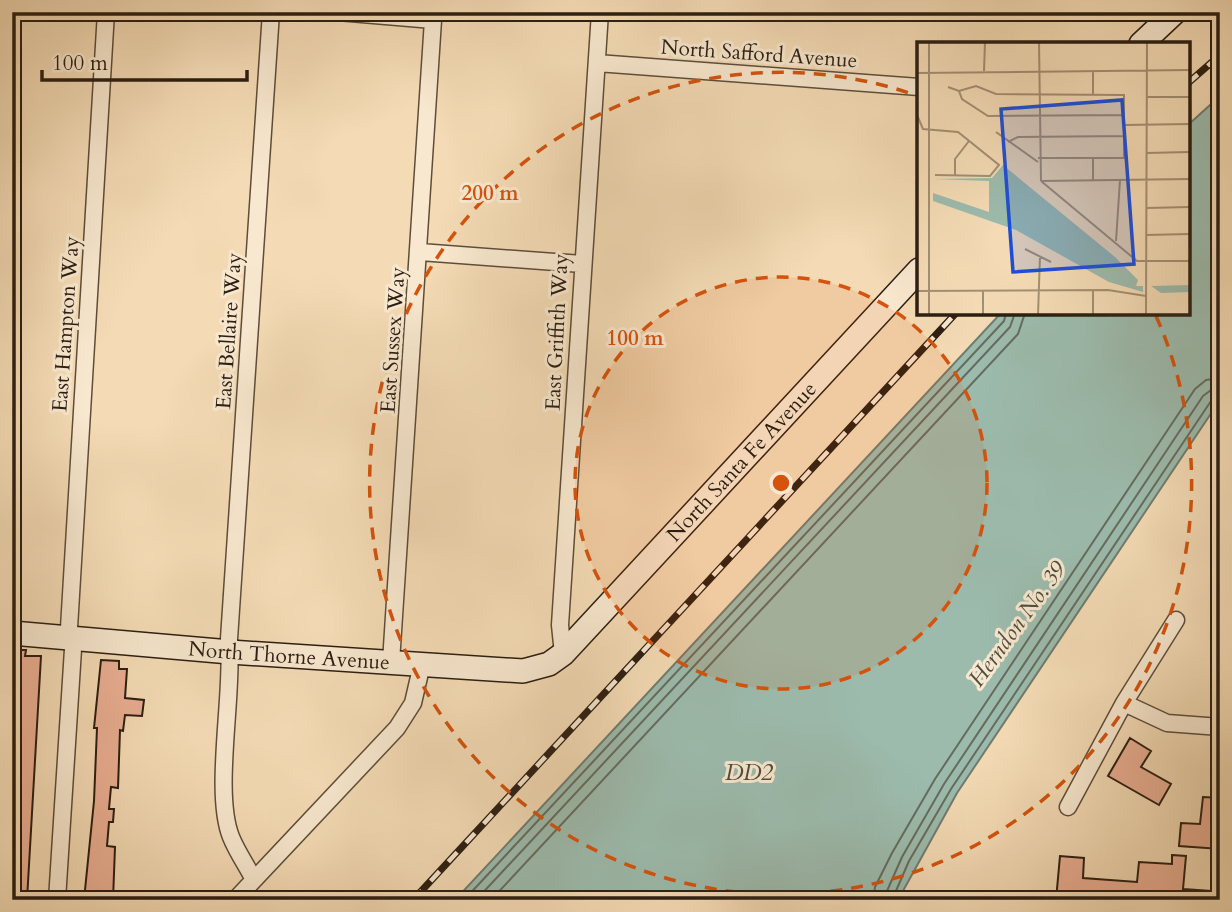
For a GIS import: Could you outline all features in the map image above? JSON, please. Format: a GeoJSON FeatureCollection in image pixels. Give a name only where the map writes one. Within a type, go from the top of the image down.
{"type":"FeatureCollection","features":[{"type":"Feature","properties":{"kind":"street","name":"East Hampton Way"},"geometry":{"type":"LineString","coordinates":[[57,900],[73,649],[70,638],[106,12]]}},
{"type":"Feature","properties":{"kind":"street","name":"East Bellaire Way"},"geometry":{"type":"LineString","coordinates":[[254,880],[230,836],[224,803],[230,652],[271,12]]}},
{"type":"Feature","properties":{"kind":"street","name":"East Sussex Way"},"geometry":{"type":"LineString","coordinates":[[338,12],[433,20],[420,252],[391,662]]}},
{"type":"Feature","properties":{"kind":"street","name":"East Griffith Way"},"geometry":{"type":"LineString","coordinates":[[563,654],[560,625],[600,12]]}},
{"type":"Feature","properties":{"kind":"street"},"geometry":{"type":"LineString","coordinates":[[1143,42],[1175,12]]}},
{"type":"Feature","properties":{"kind":"street","name":"North Safford Avenue"},"geometry":{"type":"LineString","coordinates":[[597,63],[917,87]]}},
{"type":"Feature","properties":{"kind":"street"},"geometry":{"type":"LineString","coordinates":[[420,252],[582,264]]}},
{"type":"Feature","properties":{"kind":"street","name":"North Santa Fe Avenue"},"geometry":{"type":"LineString","coordinates":[[563,654],[917,272]]}},
{"type":"Feature","properties":{"kind":"street"},"geometry":{"type":"LineString","coordinates":[[1068,807],[1124,704],[1176,620]]}},
{"type":"Feature","properties":{"kind":"street","name":"North Thorne Avenue"},"geometry":{"type":"LineString","coordinates":[[12,633],[230,652],[523,671],[550,664],[563,654]]}},
{"type":"Feature","properties":{"kind":"street"},"geometry":{"type":"LineString","coordinates":[[235,900],[402,722],[418,691],[422,664]]}},
{"type":"Feature","properties":{"kind":"street"},"geometry":{"type":"LineString","coordinates":[[1124,704],[1167,723],[1220,727]]}},
{"type":"Feature","properties":{"kind":"water","name":"DD2"},"geometry":{"type":"Polygon","coordinates":[[[1220,96],[1220,400],[957,793],[898,900],[455,900],[999,315],[1190,315],[1190,123],[1220,96]]]}},
{"type":"Feature","properties":{"kind":"building"},"geometry":{"type":"Polygon","coordinates":[[[12,650],[26,650],[25,656],[41,656],[27,900],[12,900],[12,707],[13,701],[18,702],[20,676],[12,676],[12,650]]]}},
{"type":"Feature","properties":{"kind":"building"},"geometry":{"type":"Polygon","coordinates":[[[101,660],[119,661],[119,669],[127,669],[125,698],[144,700],[142,716],[125,715],[123,731],[120,730],[118,788],[111,787],[109,809],[114,809],[113,822],[109,822],[107,846],[115,847],[113,900],[84,900],[94,801],[97,728],[94,728],[101,660]]]}},
{"type":"Feature","properties":{"kind":"building"},"geometry":{"type":"Polygon","coordinates":[[[1130,738],[1151,751],[1141,767],[1171,784],[1159,805],[1108,776],[1130,738]]]}},
{"type":"Feature","properties":{"kind":"building"},"geometry":{"type":"Polygon","coordinates":[[[1203,797],[1220,798],[1220,849],[1179,846],[1181,823],[1200,824],[1203,797]]]}},
{"type":"Feature","properties":{"kind":"building"},"geometry":{"type":"Polygon","coordinates":[[[1172,855],[1186,856],[1183,889],[1211,891],[1211,900],[1056,900],[1060,856],[1084,858],[1083,878],[1137,882],[1139,862],[1172,864],[1172,855]]]}},
{"type":"Feature","properties":{"kind":"railway"},"geometry":{"type":"LineString","coordinates":[[1190,81],[1220,55]]}},
{"type":"Feature","properties":{"kind":"railway"},"geometry":{"type":"LineString","coordinates":[[413,900],[954,315]]}},
{"type":"Feature","properties":{"kind":"water label","name":"Herndon No. 39"},"geometry":{"type":"Point","coordinates":[1017,624]}}]}
